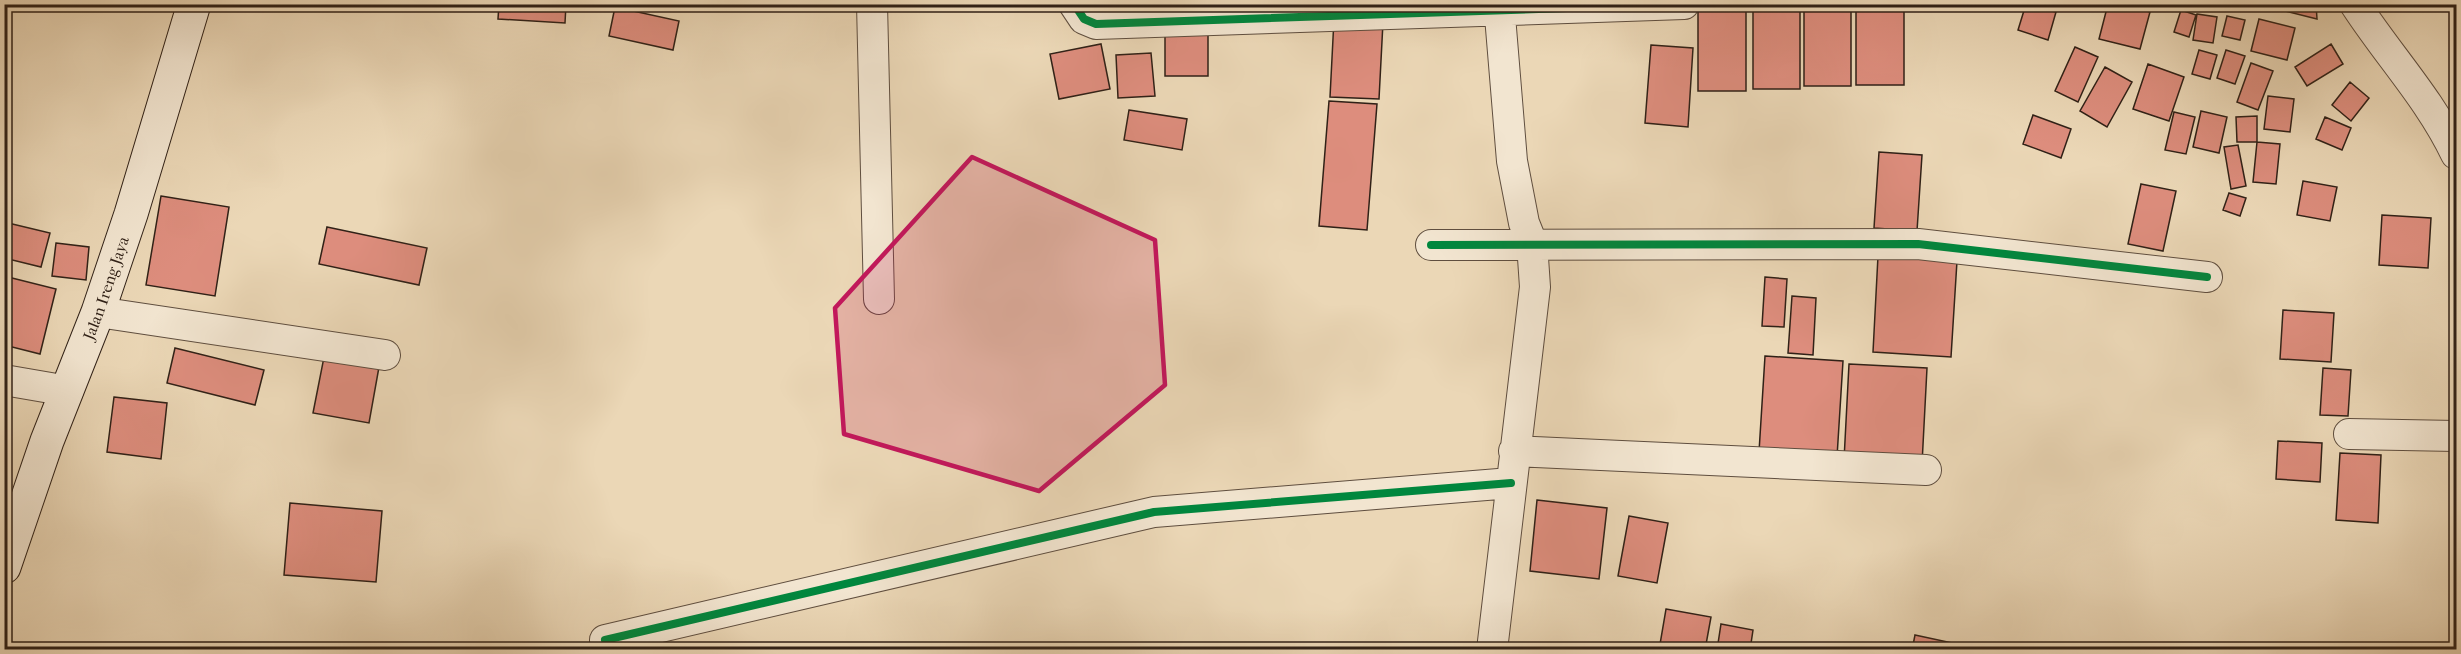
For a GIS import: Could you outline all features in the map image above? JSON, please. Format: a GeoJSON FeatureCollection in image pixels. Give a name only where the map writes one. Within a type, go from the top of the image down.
{"type":"FeatureCollection","features":[{"type":"Feature","properties":{"kind":"street","name":"Jalan Ireng Jaya"},"geometry":{"type":"LineString","coordinates":[[4,567],[47,441],[98,312],[131,214],[194,4]]}},
{"type":"Feature","properties":{"kind":"street"},"geometry":{"type":"LineString","coordinates":[[872,4],[879,299]]}},
{"type":"Feature","properties":{"kind":"street"},"geometry":{"type":"LineString","coordinates":[[1074,4],[1084,19],[1096,24],[1500,8],[1684,4]]}},
{"type":"Feature","properties":{"kind":"street"},"geometry":{"type":"LineString","coordinates":[[2355,4],[2376,37],[2431,109],[2457,154]]}},
{"type":"Feature","properties":{"kind":"street"},"geometry":{"type":"LineString","coordinates":[[1492,650],[1535,287],[1532,243],[1524,223],[1512,161],[1500,8]]}},
{"type":"Feature","properties":{"kind":"street"},"geometry":{"type":"LineString","coordinates":[[1431,245],[1918,244],[2207,277]]}},
{"type":"Feature","properties":{"kind":"street"},"geometry":{"type":"LineString","coordinates":[[98,312],[385,355]]}},
{"type":"Feature","properties":{"kind":"street"},"geometry":{"type":"LineString","coordinates":[[4,380],[68,391]]}},
{"type":"Feature","properties":{"kind":"street"},"geometry":{"type":"LineString","coordinates":[[2349,434],[2457,436]]}},
{"type":"Feature","properties":{"kind":"street"},"geometry":{"type":"LineString","coordinates":[[1514,451],[1926,470]]}},
{"type":"Feature","properties":{"kind":"street"},"geometry":{"type":"LineString","coordinates":[[605,640],[1154,512],[1511,483]]}},
{"type":"Feature","properties":{"kind":"highlighted area"},"geometry":{"type":"Polygon","coordinates":[[[972,157],[1155,240],[1165,385],[1039,491],[844,434],[835,308],[972,157]]]}},
{"type":"Feature","properties":{"kind":"building"},"geometry":{"type":"Polygon","coordinates":[[[499,4],[566,4],[565,23],[498,19],[499,4]]]}},
{"type":"Feature","properties":{"kind":"building"},"geometry":{"type":"Polygon","coordinates":[[[1856,4],[1904,4],[1904,85],[1856,85],[1856,4]]]}},
{"type":"Feature","properties":{"kind":"building"},"geometry":{"type":"Polygon","coordinates":[[[2026,4],[2056,12],[2048,40],[2018,30],[2026,4]]]}},
{"type":"Feature","properties":{"kind":"building"},"geometry":{"type":"Polygon","coordinates":[[[2108,4],[2121,4],[2150,12],[2140,49],[2099,39],[2108,4]]]}},
{"type":"Feature","properties":{"kind":"building"},"geometry":{"type":"Polygon","coordinates":[[[2257,4],[2316,4],[2317,19],[2257,4]]]}},
{"type":"Feature","properties":{"kind":"building"},"geometry":{"type":"Polygon","coordinates":[[[1804,5],[1851,5],[1851,86],[1804,86],[1804,5]]]}},
{"type":"Feature","properties":{"kind":"building"},"geometry":{"type":"Polygon","coordinates":[[[615,7],[679,21],[673,50],[609,36],[615,7]]]}},
{"type":"Feature","properties":{"kind":"building"},"geometry":{"type":"Polygon","coordinates":[[[1753,7],[1800,7],[1800,89],[1753,89],[1753,7]]]}},
{"type":"Feature","properties":{"kind":"building"},"geometry":{"type":"Polygon","coordinates":[[[1698,9],[1746,9],[1746,91],[1698,91],[1698,9]]]}},
{"type":"Feature","properties":{"kind":"building"},"geometry":{"type":"Polygon","coordinates":[[[2181,10],[2196,15],[2189,37],[2174,32],[2181,10]]]}},
{"type":"Feature","properties":{"kind":"building"},"geometry":{"type":"Polygon","coordinates":[[[2197,14],[2217,17],[2213,43],[2193,40],[2197,14]]]}},
{"type":"Feature","properties":{"kind":"building"},"geometry":{"type":"Polygon","coordinates":[[[2227,16],[2245,20],[2240,40],[2222,36],[2227,16]]]}},
{"type":"Feature","properties":{"kind":"building"},"geometry":{"type":"Polygon","coordinates":[[[1334,19],[1383,22],[1379,99],[1330,97],[1334,19]]]}},
{"type":"Feature","properties":{"kind":"building"},"geometry":{"type":"Polygon","coordinates":[[[2259,19],[2295,28],[2287,60],[2251,51],[2259,19]]]}},
{"type":"Feature","properties":{"kind":"building"},"geometry":{"type":"Polygon","coordinates":[[[1165,27],[1208,27],[1208,76],[1165,76],[1165,27]]]}},
{"type":"Feature","properties":{"kind":"building"},"geometry":{"type":"Polygon","coordinates":[[[1101,44],[1110,89],[1059,99],[1050,54],[1101,44]]]}},
{"type":"Feature","properties":{"kind":"building"},"geometry":{"type":"Polygon","coordinates":[[[2331,44],[2343,64],[2307,86],[2295,67],[2331,44]]]}},
{"type":"Feature","properties":{"kind":"building"},"geometry":{"type":"Polygon","coordinates":[[[1651,45],[1693,48],[1688,127],[1645,123],[1651,45]]]}},
{"type":"Feature","properties":{"kind":"building"},"geometry":{"type":"Polygon","coordinates":[[[2075,47],[2098,57],[2078,102],[2055,91],[2075,47]]]}},
{"type":"Feature","properties":{"kind":"building"},"geometry":{"type":"Polygon","coordinates":[[[2199,50],[2217,55],[2210,79],[2192,74],[2199,50]]]}},
{"type":"Feature","properties":{"kind":"building"},"geometry":{"type":"Polygon","coordinates":[[[2226,50],[2245,56],[2235,84],[2217,78],[2226,50]]]}},
{"type":"Feature","properties":{"kind":"building"},"geometry":{"type":"Polygon","coordinates":[[[1151,53],[1155,96],[1118,98],[1116,55],[1151,53]]]}},
{"type":"Feature","properties":{"kind":"building"},"geometry":{"type":"Polygon","coordinates":[[[2251,63],[2273,71],[2258,110],[2237,102],[2251,63]]]}},
{"type":"Feature","properties":{"kind":"building"},"geometry":{"type":"Polygon","coordinates":[[[2148,64],[2184,77],[2169,121],[2133,109],[2148,64]]]}},
{"type":"Feature","properties":{"kind":"building"},"geometry":{"type":"Polygon","coordinates":[[[2105,67],[2132,82],[2107,127],[2080,111],[2105,67]]]}},
{"type":"Feature","properties":{"kind":"building"},"geometry":{"type":"Polygon","coordinates":[[[2350,82],[2369,98],[2351,121],[2332,105],[2350,82]]]}},
{"type":"Feature","properties":{"kind":"building"},"geometry":{"type":"Polygon","coordinates":[[[2268,96],[2294,99],[2290,132],[2264,129],[2268,96]]]}},
{"type":"Feature","properties":{"kind":"building"},"geometry":{"type":"Polygon","coordinates":[[[1329,101],[1377,104],[1367,230],[1319,226],[1329,101]]]}},
{"type":"Feature","properties":{"kind":"building"},"geometry":{"type":"Polygon","coordinates":[[[1129,110],[1187,119],[1182,150],[1124,140],[1129,110]]]}},
{"type":"Feature","properties":{"kind":"building"},"geometry":{"type":"Polygon","coordinates":[[[2201,111],[2227,117],[2219,153],[2193,147],[2201,111]]]}},
{"type":"Feature","properties":{"kind":"building"},"geometry":{"type":"Polygon","coordinates":[[[2174,112],[2195,117],[2186,154],[2165,150],[2174,112]]]}},
{"type":"Feature","properties":{"kind":"building"},"geometry":{"type":"Polygon","coordinates":[[[2033,115],[2071,129],[2061,158],[2023,144],[2033,115]]]}},
{"type":"Feature","properties":{"kind":"building"},"geometry":{"type":"Polygon","coordinates":[[[2257,116],[2257,142],[2237,142],[2236,117],[2257,116]]]}},
{"type":"Feature","properties":{"kind":"building"},"geometry":{"type":"Polygon","coordinates":[[[2325,117],[2351,128],[2342,150],[2316,139],[2325,117]]]}},
{"type":"Feature","properties":{"kind":"building"},"geometry":{"type":"Polygon","coordinates":[[[2257,142],[2280,144],[2276,184],[2253,182],[2257,142]]]}},
{"type":"Feature","properties":{"kind":"building"},"geometry":{"type":"Polygon","coordinates":[[[2238,145],[2246,186],[2231,189],[2224,147],[2238,145]]]}},
{"type":"Feature","properties":{"kind":"building"},"geometry":{"type":"Polygon","coordinates":[[[1879,152],[1922,155],[1917,231],[1874,228],[1879,152]]]}},
{"type":"Feature","properties":{"kind":"building"},"geometry":{"type":"Polygon","coordinates":[[[2303,181],[2337,187],[2330,221],[2297,215],[2303,181]]]}},
{"type":"Feature","properties":{"kind":"building"},"geometry":{"type":"Polygon","coordinates":[[[2141,184],[2176,191],[2163,251],[2128,244],[2141,184]]]}},
{"type":"Feature","properties":{"kind":"building"},"geometry":{"type":"Polygon","coordinates":[[[2229,193],[2246,198],[2240,216],[2223,210],[2229,193]]]}},
{"type":"Feature","properties":{"kind":"building"},"geometry":{"type":"Polygon","coordinates":[[[161,196],[229,207],[215,296],[146,285],[161,196]]]}},
{"type":"Feature","properties":{"kind":"building"},"geometry":{"type":"Polygon","coordinates":[[[2382,215],[2431,218],[2428,268],[2379,265],[2382,215]]]}},
{"type":"Feature","properties":{"kind":"building"},"geometry":{"type":"Polygon","coordinates":[[[4,222],[50,233],[41,267],[4,258],[4,222]]]}},
{"type":"Feature","properties":{"kind":"building"},"geometry":{"type":"Polygon","coordinates":[[[327,227],[427,248],[419,285],[319,264],[327,227]]]}},
{"type":"Feature","properties":{"kind":"building"},"geometry":{"type":"Polygon","coordinates":[[[56,243],[89,247],[86,280],[52,276],[56,243]]]}},
{"type":"Feature","properties":{"kind":"building"},"geometry":{"type":"Polygon","coordinates":[[[1878,256],[1957,261],[1951,357],[1873,352],[1878,256]]]}},
{"type":"Feature","properties":{"kind":"building"},"geometry":{"type":"Polygon","coordinates":[[[4,276],[56,289],[40,354],[4,345],[4,276]]]}},
{"type":"Feature","properties":{"kind":"building"},"geometry":{"type":"Polygon","coordinates":[[[1765,277],[1787,279],[1784,327],[1762,326],[1765,277]]]}},
{"type":"Feature","properties":{"kind":"building"},"geometry":{"type":"Polygon","coordinates":[[[1792,296],[1816,298],[1813,355],[1788,353],[1792,296]]]}},
{"type":"Feature","properties":{"kind":"building"},"geometry":{"type":"Polygon","coordinates":[[[2283,310],[2334,313],[2331,362],[2280,359],[2283,310]]]}},
{"type":"Feature","properties":{"kind":"building"},"geometry":{"type":"Polygon","coordinates":[[[175,348],[264,370],[255,405],[167,383],[175,348]]]}},
{"type":"Feature","properties":{"kind":"building"},"geometry":{"type":"Polygon","coordinates":[[[1765,356],[1843,361],[1837,457],[1759,452],[1765,356]]]}},
{"type":"Feature","properties":{"kind":"building"},"geometry":{"type":"Polygon","coordinates":[[[324,357],[379,367],[369,423],[313,413],[324,357]]]}},
{"type":"Feature","properties":{"kind":"building"},"geometry":{"type":"Polygon","coordinates":[[[1849,364],[1927,368],[1922,464],[1844,460],[1849,364]]]}},
{"type":"Feature","properties":{"kind":"building"},"geometry":{"type":"Polygon","coordinates":[[[2323,368],[2351,370],[2348,416],[2320,415],[2323,368]]]}},
{"type":"Feature","properties":{"kind":"building"},"geometry":{"type":"Polygon","coordinates":[[[114,397],[167,403],[161,459],[107,452],[114,397]]]}},
{"type":"Feature","properties":{"kind":"building"},"geometry":{"type":"Polygon","coordinates":[[[2278,441],[2322,443],[2320,482],[2276,479],[2278,441]]]}},
{"type":"Feature","properties":{"kind":"building"},"geometry":{"type":"Polygon","coordinates":[[[2340,453],[2381,455],[2378,523],[2336,520],[2340,453]]]}},
{"type":"Feature","properties":{"kind":"building"},"geometry":{"type":"Polygon","coordinates":[[[1537,500],[1607,508],[1599,579],[1530,571],[1537,500]]]}},
{"type":"Feature","properties":{"kind":"building"},"geometry":{"type":"Polygon","coordinates":[[[290,503],[382,511],[376,582],[284,575],[290,503]]]}},
{"type":"Feature","properties":{"kind":"building"},"geometry":{"type":"Polygon","coordinates":[[[1629,516],[1668,523],[1657,583],[1618,576],[1629,516]]]}},
{"type":"Feature","properties":{"kind":"building"},"geometry":{"type":"Polygon","coordinates":[[[1666,609],[1711,617],[1705,650],[1659,650],[1666,609]]]}},
{"type":"Feature","properties":{"kind":"building"},"geometry":{"type":"Polygon","coordinates":[[[1721,624],[1753,630],[1750,650],[1717,650],[1721,624]]]}},
{"type":"Feature","properties":{"kind":"building"},"geometry":{"type":"Polygon","coordinates":[[[1915,635],[1971,647],[1970,650],[1912,650],[1915,635]]]}},
{"type":"Feature","properties":{"kind":"cycle path"},"geometry":{"type":"LineString","coordinates":[[1074,4],[1084,19],[1096,24],[1684,4]]}},
{"type":"Feature","properties":{"kind":"cycle path"},"geometry":{"type":"LineString","coordinates":[[1431,245],[1918,244],[2207,277]]}},
{"type":"Feature","properties":{"kind":"cycle path"},"geometry":{"type":"LineString","coordinates":[[605,640],[1154,512],[1511,483]]}}]}
